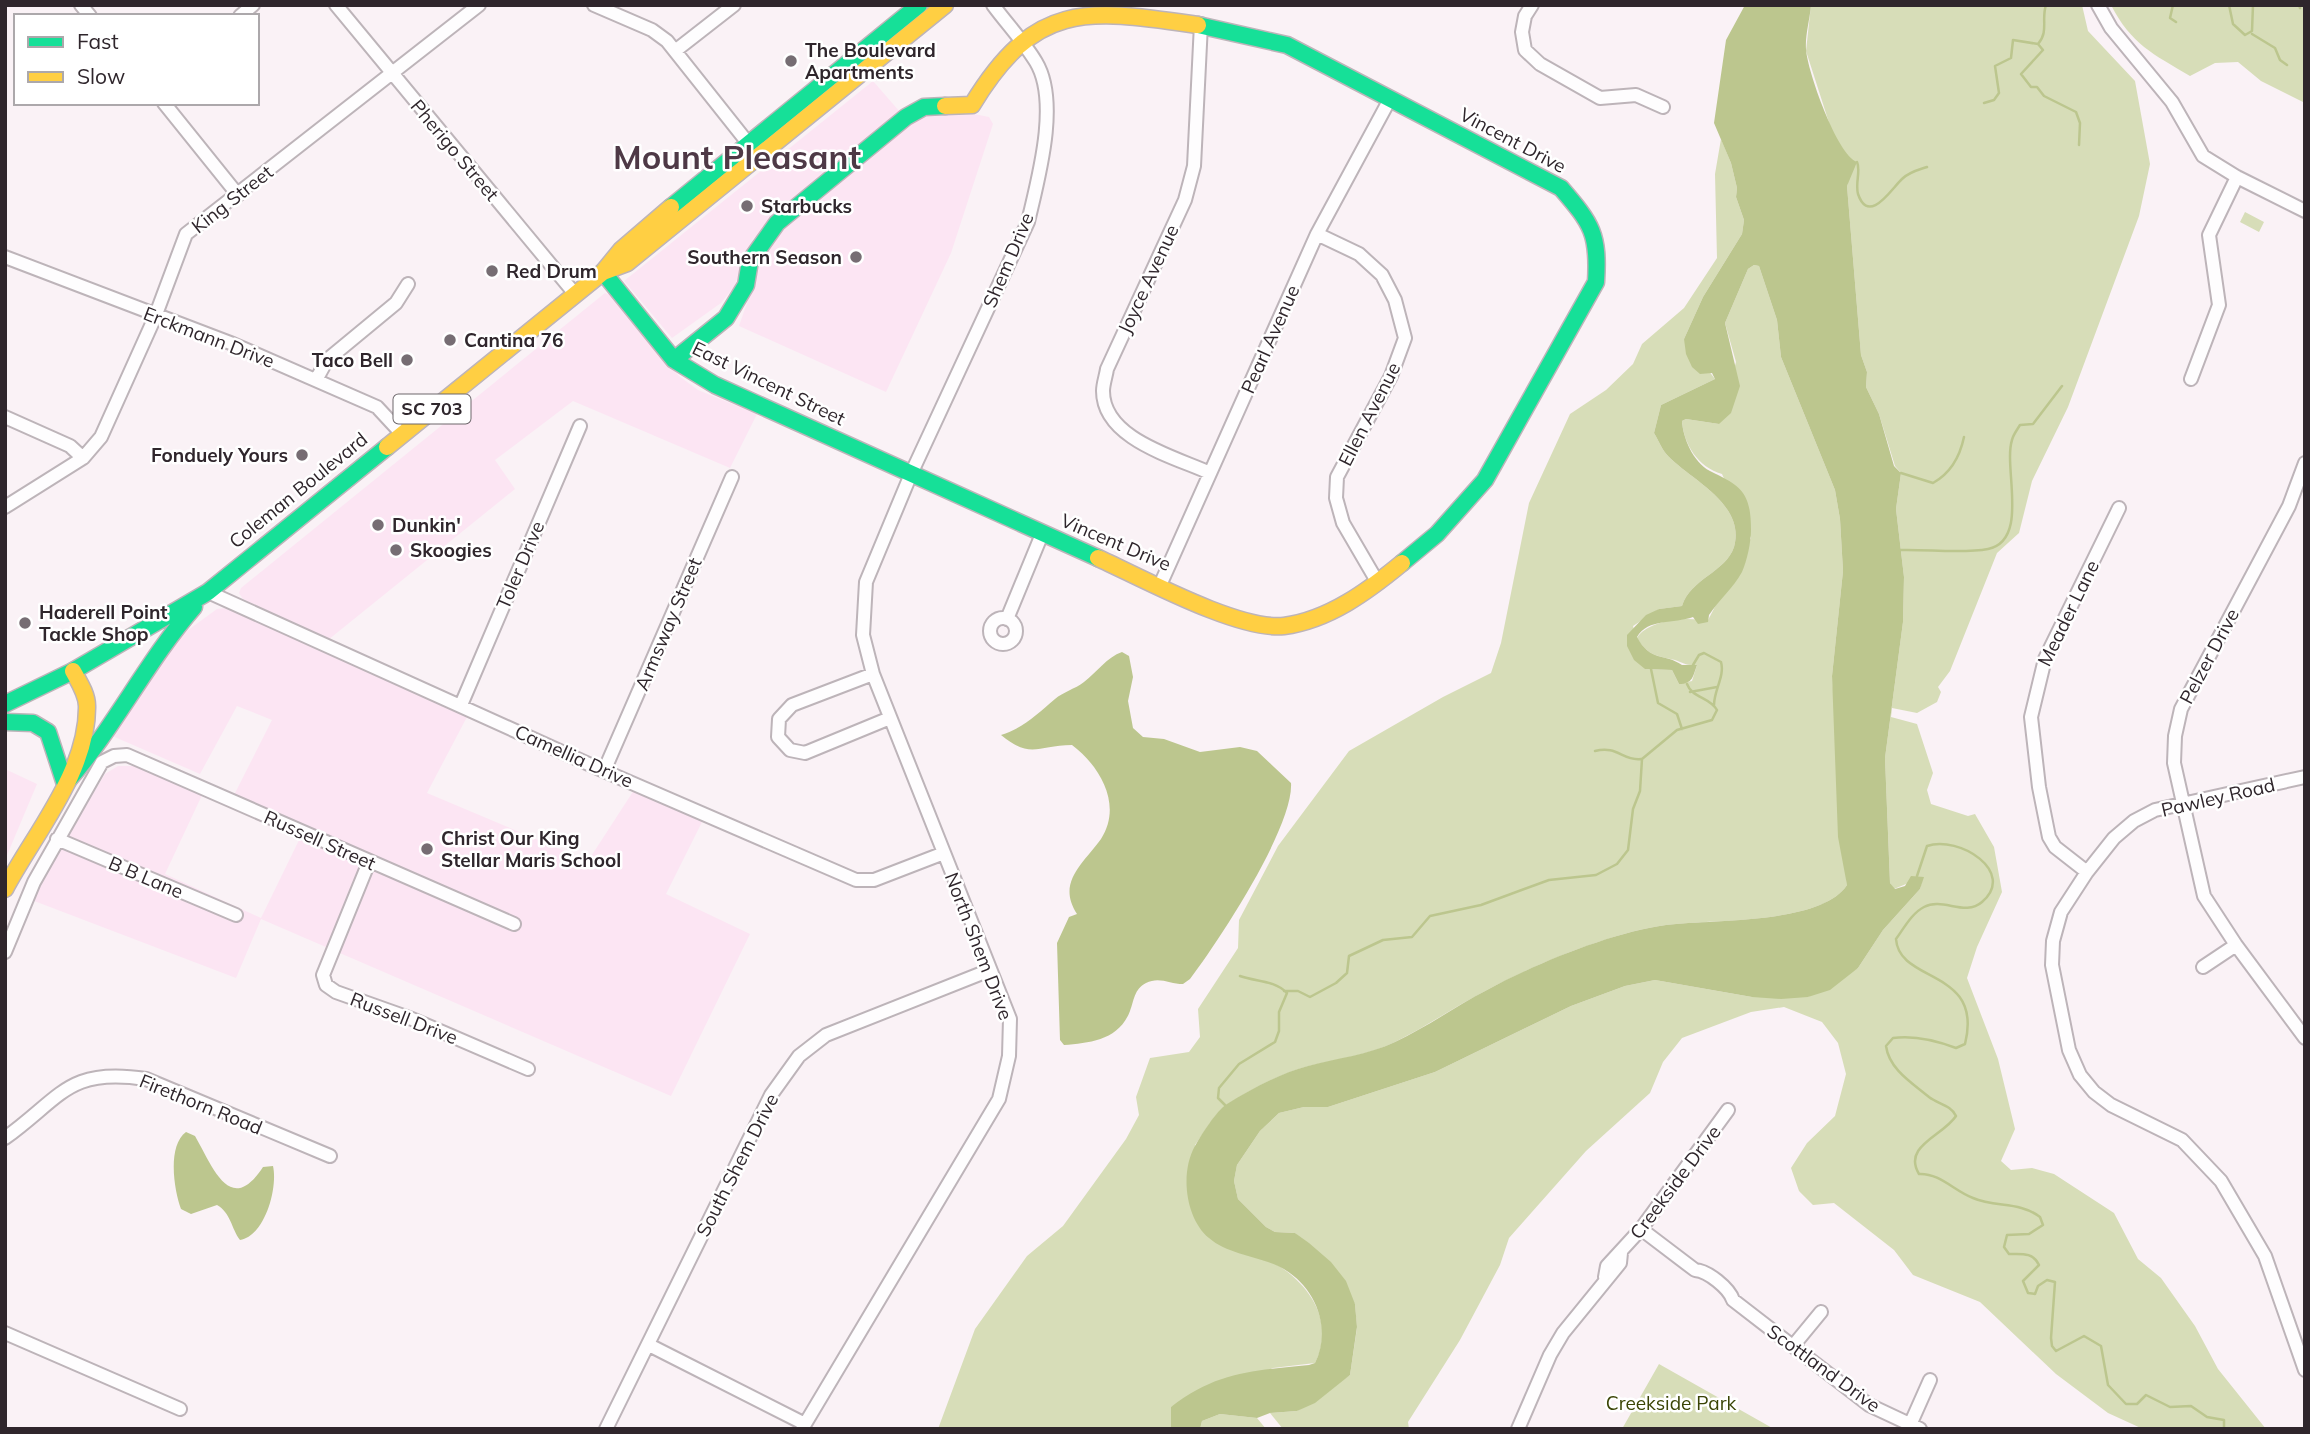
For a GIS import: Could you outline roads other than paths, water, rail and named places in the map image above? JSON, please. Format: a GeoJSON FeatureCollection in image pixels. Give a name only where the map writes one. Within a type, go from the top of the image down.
{"type":"FeatureCollection","features":[{"type":"Feature","properties":{"kind":"street","name":"Pherigo Street"},"geometry":{"type":"LineString","coordinates":[[336,5],[575,294]]}},
{"type":"Feature","properties":{"kind":"street","name":"King Street"},"geometry":{"type":"LineString","coordinates":[[5,507],[83,458],[101,437],[155,317],[186,234],[479,5]]}},
{"type":"Feature","properties":{"kind":"street"},"geometry":{"type":"LineString","coordinates":[[594,5],[652,30],[675,51],[748,143]]}},
{"type":"Feature","properties":{"kind":"street"},"geometry":{"type":"LineString","coordinates":[[675,51],[734,5]]}},
{"type":"Feature","properties":{"kind":"street","name":"Coleman Boulevard"},"geometry":{"type":"LineString","coordinates":[[73,671],[208,592],[603,272],[624,247],[919,5]]}},
{"type":"Feature","properties":{"kind":"street"},"geometry":{"type":"LineString","coordinates":[[872,63],[893,39],[934,5]]}},
{"type":"Feature","properties":{"kind":"street","name":"Coleman Boulevard"},"geometry":{"type":"LineString","coordinates":[[603,272],[627,263],[945,5]]}},
{"type":"Feature","properties":{"kind":"street","name":"Shem Drive"},"geometry":{"type":"LineString","coordinates":[[911,474],[1028,222],[1041,168],[1045,87],[1037,63],[993,5]]}},
{"type":"Feature","properties":{"kind":"street"},"geometry":{"type":"LineString","coordinates":[[1532,5],[1525,16],[1522,32],[1525,50],[1540,64],[1600,99],[1636,95],[1663,107]]}},
{"type":"Feature","properties":{"kind":"street"},"geometry":{"type":"LineString","coordinates":[[2098,5],[2110,29],[2172,102],[2203,156],[2237,177],[2305,211]]}},
{"type":"Feature","properties":{"kind":"street","name":"Vincent Drive"},"geometry":{"type":"LineString","coordinates":[[674,360],[726,318],[746,285],[750,261],[777,223],[906,117],[924,107],[972,105],[990,71],[1021,41],[1052,21],[1083,12],[1201,24],[1248,32],[1287,45],[1561,188],[1584,215],[1598,248],[1596,282],[1532,401],[1485,480],[1437,534],[1378,583],[1328,614],[1283,626],[1244,622],[911,474]]}},
{"type":"Feature","properties":{"kind":"street","name":"Joyce Avenue"},"geometry":{"type":"LineString","coordinates":[[1201,24],[1194,166],[1185,200],[1107,369],[1102,392],[1111,417],[1126,434],[1210,473]]}},
{"type":"Feature","properties":{"kind":"street","name":"Pearl Avenue"},"geometry":{"type":"LineString","coordinates":[[1161,583],[1317,234],[1390,99]]}},
{"type":"Feature","properties":{"kind":"street"},"geometry":{"type":"LineString","coordinates":[[165,105],[238,195]]}},
{"type":"Feature","properties":{"kind":"street"},"geometry":{"type":"LineString","coordinates":[[2191,379],[2219,305],[2209,235],[2237,177]]}},
{"type":"Feature","properties":{"kind":"street","name":"Ellen Avenue"},"geometry":{"type":"LineString","coordinates":[[1317,234],[1359,254],[1382,275],[1395,300],[1405,338],[1391,376],[1337,477],[1336,498],[1343,523],[1378,583]]}},
{"type":"Feature","properties":{"kind":"street","name":"Erckmann Drive"},"geometry":{"type":"LineString","coordinates":[[5,257],[155,317],[233,344],[377,407],[402,434]]}},
{"type":"Feature","properties":{"kind":"street","name":"East Vincent Street"},"geometry":{"type":"LineString","coordinates":[[603,272],[674,360],[715,384],[911,474]]}},
{"type":"Feature","properties":{"kind":"street"},"geometry":{"type":"LineString","coordinates":[[316,380],[327,360],[396,303],[408,284]]}},
{"type":"Feature","properties":{"kind":"street"},"geometry":{"type":"LineString","coordinates":[[5,417],[70,446],[83,458]]}},
{"type":"Feature","properties":{"kind":"street","name":"Toler Drive"},"geometry":{"type":"LineString","coordinates":[[461,705],[580,426]]}},
{"type":"Feature","properties":{"kind":"street","name":"Pelzer Drive"},"geometry":{"type":"LineString","coordinates":[[2305,463],[2289,506],[2181,709],[2175,736],[2174,762],[2204,896],[2236,945],[2305,1038]]}},
{"type":"Feature","properties":{"kind":"street","name":"North Shem Drive"},"geometry":{"type":"LineString","coordinates":[[803,1427],[999,1099],[1009,1056],[1010,1020],[873,674],[863,635],[866,582],[911,474]]}},
{"type":"Feature","properties":{"kind":"street","name":"Armsway Street"},"geometry":{"type":"LineString","coordinates":[[604,771],[732,477]]}},
{"type":"Feature","properties":{"kind":"street","name":"Meader Lane"},"geometry":{"type":"LineString","coordinates":[[2087,872],[2055,847],[2049,837],[2032,741],[2031,717],[2045,659],[2119,508]]}},
{"type":"Feature","properties":{"kind":"street"},"geometry":{"type":"LineString","coordinates":[[1007,619],[1042,534]]}},
{"type":"Feature","properties":{"kind":"street"},"geometry":{"type":"LineString","coordinates":[[65,784],[91,758],[176,625],[208,592]]}},
{"type":"Feature","properties":{"kind":"street","name":"Camellia Drive"},"geometry":{"type":"LineString","coordinates":[[208,592],[604,771],[856,880],[874,880],[944,853]]}},
{"type":"Feature","properties":{"kind":"street"},"geometry":{"type":"LineString","coordinates":[[5,889],[23,851],[65,784],[82,737],[87,705],[83,689],[73,671]]}},
{"type":"Feature","properties":{"kind":"street","name":"SC 703"},"geometry":{"type":"LineString","coordinates":[[5,704],[73,671]]}},
{"type":"Feature","properties":{"kind":"street"},"geometry":{"type":"LineString","coordinates":[[873,674],[792,705],[779,719],[778,737],[790,750],[806,752],[890,718]]}},
{"type":"Feature","properties":{"kind":"street"},"geometry":{"type":"LineString","coordinates":[[5,722],[33,723],[48,732],[65,784]]}},
{"type":"Feature","properties":{"kind":"street","name":"Russell Street"},"geometry":{"type":"LineString","coordinates":[[57,839],[103,762],[114,756],[127,755],[514,924]]}},
{"type":"Feature","properties":{"kind":"street","name":"Pawley Road"},"geometry":{"type":"LineString","coordinates":[[2305,777],[2155,810],[2134,821],[2114,838],[2087,872],[2061,912],[2053,941],[2055,988],[2069,1050],[2076,1067],[2094,1092],[2111,1105],[2182,1140],[2221,1181],[2265,1256],[2305,1370]]}},
{"type":"Feature","properties":{"kind":"street"},"geometry":{"type":"LineString","coordinates":[[5,952],[34,882],[57,839]]}},
{"type":"Feature","properties":{"kind":"street","name":"B B Lane"},"geometry":{"type":"LineString","coordinates":[[57,839],[236,915]]}},
{"type":"Feature","properties":{"kind":"street","name":"Russell Drive"},"geometry":{"type":"LineString","coordinates":[[369,862],[323,975],[326,985],[336,992],[412,1019],[528,1069]]}},
{"type":"Feature","properties":{"kind":"street"},"geometry":{"type":"LineString","coordinates":[[2203,967],[2236,945]]}},
{"type":"Feature","properties":{"kind":"street","name":"South Shem Drive"},"geometry":{"type":"LineString","coordinates":[[606,1429],[771,1095],[799,1056],[826,1035],[990,970]]}},
{"type":"Feature","properties":{"kind":"street","name":"Firethorn Road"},"geometry":{"type":"LineString","coordinates":[[5,1138],[70,1085],[82,1078],[113,1074],[146,1079],[330,1156]]}},
{"type":"Feature","properties":{"kind":"street","name":"Creekside Drive"},"geometry":{"type":"LineString","coordinates":[[1518,1429],[1550,1354],[1605,1277],[1620,1263],[1621,1253],[1728,1110]]}},
{"type":"Feature","properties":{"kind":"street","name":"Scottland Drive"},"geometry":{"type":"LineString","coordinates":[[1641,1229],[1695,1270],[1698,1277],[1725,1299],[1734,1300],[1869,1405],[1915,1427]]}},
{"type":"Feature","properties":{"kind":"street"},"geometry":{"type":"LineString","coordinates":[[1793,1346],[1821,1312]]}},
{"type":"Feature","properties":{"kind":"street"},"geometry":{"type":"LineString","coordinates":[[5,1333],[124,1387],[180,1409]]}},
{"type":"Feature","properties":{"kind":"street"},"geometry":{"type":"LineString","coordinates":[[649,1345],[803,1427]]}},
{"type":"Feature","properties":{"kind":"street"},"geometry":{"type":"LineString","coordinates":[[1915,1427],[1930,1380]]}},
{"type":"Feature","properties":{"kind":"waterway"},"geometry":{"type":"LineString","coordinates":[[2046,5],[2043,35],[2038,44],[2043,50],[2021,74],[2031,87],[2037,87],[2044,96],[2076,112],[2080,123],[2079,145]]}},
{"type":"Feature","properties":{"kind":"waterway"},"geometry":{"type":"LineString","coordinates":[[2173,5],[2170,18],[2176,22]]}},
{"type":"Feature","properties":{"kind":"waterway"},"geometry":{"type":"LineString","coordinates":[[2229,5],[2233,24],[2245,35],[2252,31],[2253,5]]}},
{"type":"Feature","properties":{"kind":"waterway"},"geometry":{"type":"LineString","coordinates":[[2252,34],[2275,48],[2280,60],[2287,65]]}},
{"type":"Feature","properties":{"kind":"waterway"},"geometry":{"type":"LineString","coordinates":[[1984,103],[1994,100],[1999,93],[1995,66],[2011,58],[2013,40],[2038,44]]}},
{"type":"Feature","properties":{"kind":"waterway"},"geometry":{"type":"LineString","coordinates":[[1857,162],[1858,194],[1868,206],[1880,202],[1908,175],[1927,167]]}},
{"type":"Feature","properties":{"kind":"waterway"},"geometry":{"type":"LineString","coordinates":[[1900,550],[1978,550],[2001,543],[2012,518],[2010,452],[2013,438],[2020,425],[2033,424],[2062,386]]}},
{"type":"Feature","properties":{"kind":"waterway"},"geometry":{"type":"LineString","coordinates":[[1901,473],[1933,483],[1954,463],[1964,437]]}},
{"type":"Feature","properties":{"kind":"waterway"},"geometry":{"type":"LineString","coordinates":[[1693,665],[1699,655],[1704,653],[1721,662],[1722,673],[1714,705]]}},
{"type":"Feature","properties":{"kind":"waterway"},"geometry":{"type":"LineString","coordinates":[[1651,669],[1658,703],[1677,714],[1682,729]]}},
{"type":"Feature","properties":{"kind":"waterway"},"geometry":{"type":"LineString","coordinates":[[1284,991],[1298,991],[1310,997],[1336,983],[1347,973],[1349,956],[1383,940],[1412,937],[1430,916],[1481,905],[1549,880],[1596,875],[1617,864],[1628,850],[1633,809],[1640,791],[1642,759],[1677,730],[1712,720],[1717,710],[1710,702],[1689,689],[1687,684]]}},
{"type":"Feature","properties":{"kind":"waterway"},"geometry":{"type":"LineString","coordinates":[[1690,692],[1717,687]]}},
{"type":"Feature","properties":{"kind":"waterway"},"geometry":{"type":"LineString","coordinates":[[1595,751],[1609,750],[1629,758],[1641,759]]}},
{"type":"Feature","properties":{"kind":"waterway"},"geometry":{"type":"LineString","coordinates":[[1917,876],[1927,846],[1940,844],[1968,851],[1980,859],[1993,879],[1991,891],[1982,902],[1968,908],[1939,904],[1924,907],[1912,917],[1896,939],[1901,953],[1911,964],[1952,989],[1963,1002],[1968,1020],[1965,1044],[1956,1048],[1909,1037],[1893,1038],[1886,1046],[1896,1069],[1929,1097],[1951,1109],[1956,1116],[1920,1149],[1915,1164],[1919,1174],[1934,1176],[1973,1198],[2024,1209],[2040,1217],[2043,1225],[2029,1234],[2007,1235],[2004,1247],[2009,1254],[2023,1254],[2037,1261],[2039,1265],[2023,1281],[2028,1293],[2035,1294],[2038,1286],[2047,1280],[2055,1282],[2051,1338],[2056,1351],[2084,1336],[2101,1346],[2108,1385],[2126,1404],[2137,1404],[2146,1395],[2170,1407],[2191,1406],[2207,1417],[2224,1420],[2224,1429]]}},
{"type":"Feature","properties":{"kind":"waterway"},"geometry":{"type":"LineString","coordinates":[[1225,1105],[1218,1098],[1219,1088],[1239,1064],[1275,1042],[1279,1031],[1279,1012],[1287,993],[1271,983],[1240,976]]}},
{"type":"Feature","properties":{"kind":"place","name":"The Boulevard Apartments"},"geometry":{"type":"Point","coordinates":[791,61]}},
{"type":"Feature","properties":{"kind":"place","name":"Starbucks"},"geometry":{"type":"Point","coordinates":[747,206]}},
{"type":"Feature","properties":{"kind":"place","name":"Southern Season"},"geometry":{"type":"Point","coordinates":[856,257]}},
{"type":"Feature","properties":{"kind":"place","name":"Red Drum"},"geometry":{"type":"Point","coordinates":[492,271]}},
{"type":"Feature","properties":{"kind":"place","name":"Cantina 76"},"geometry":{"type":"Point","coordinates":[450,340]}},
{"type":"Feature","properties":{"kind":"place","name":"Taco Bell"},"geometry":{"type":"Point","coordinates":[407,360]}},
{"type":"Feature","properties":{"kind":"place","name":"Fonduely Yours"},"geometry":{"type":"Point","coordinates":[302,455]}},
{"type":"Feature","properties":{"kind":"place","name":"Dunkin'"},"geometry":{"type":"Point","coordinates":[378,525]}},
{"type":"Feature","properties":{"kind":"place","name":"Skoogies"},"geometry":{"type":"Point","coordinates":[396,550]}},
{"type":"Feature","properties":{"kind":"place","name":"Haderell Point Tackle Shop"},"geometry":{"type":"Point","coordinates":[25,623]}},
{"type":"Feature","properties":{"kind":"place","name":"Christ Our King Stellar Maris School"},"geometry":{"type":"Point","coordinates":[427,849]}},
{"type":"Feature","properties":{"kind":"district","name":"Mount Pleasant"},"geometry":{"type":"Point","coordinates":[737,157]}},
{"type":"Feature","properties":{"kind":"park label","name":"Creekside Park"},"geometry":{"type":"Point","coordinates":[1671,1403]}}]}
